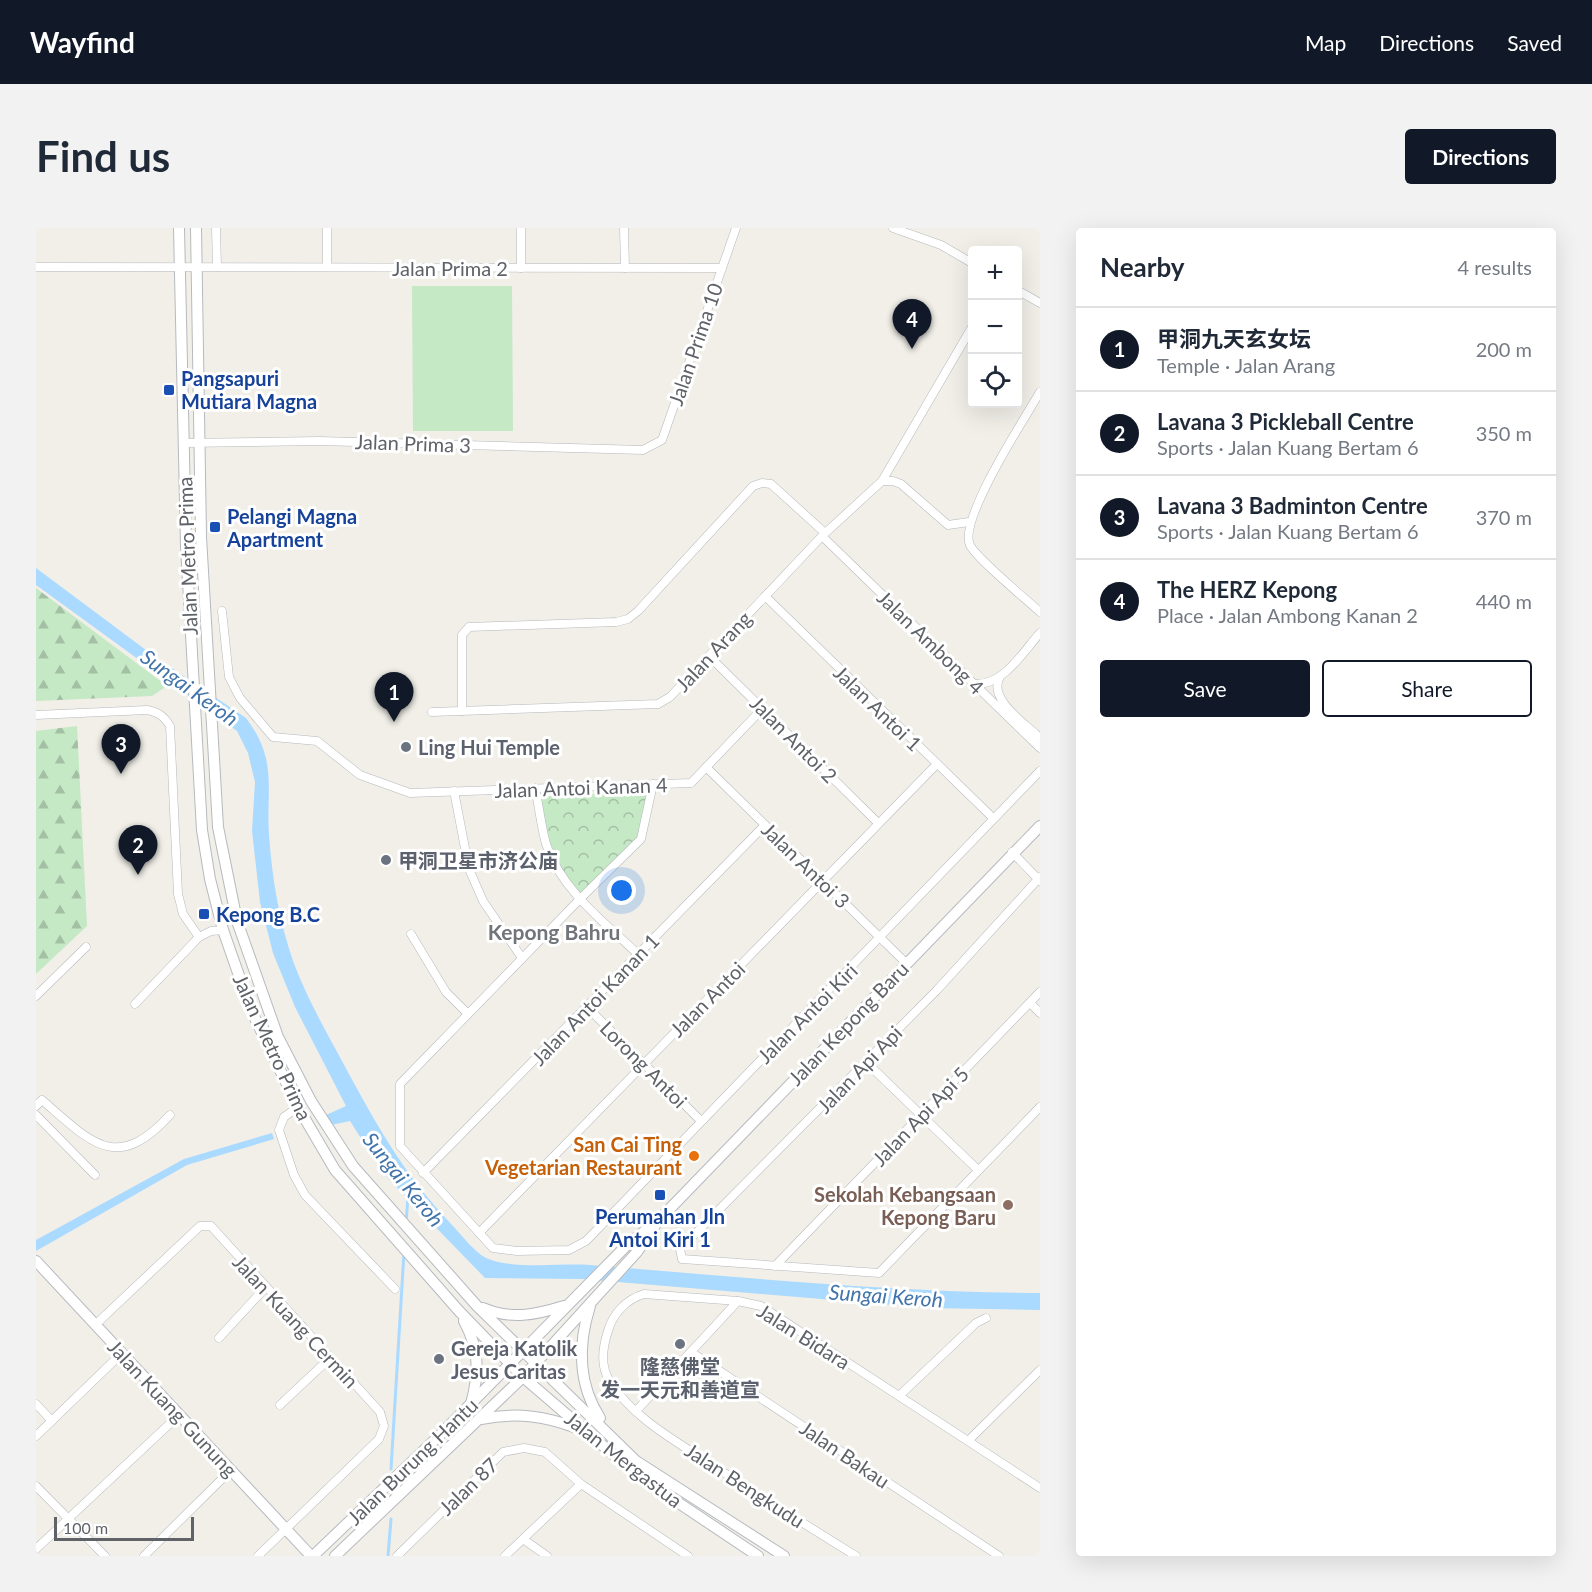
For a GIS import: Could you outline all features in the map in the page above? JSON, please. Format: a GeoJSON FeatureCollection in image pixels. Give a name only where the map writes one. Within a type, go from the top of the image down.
{"type":"FeatureCollection","features":[{"type":"Feature","properties":{"kind":"main road","name":"Jalan Metro Prima"},"geometry":{"type":"LineString","coordinates":[[179,228],[189,627],[197,769],[208,869],[223,930],[251,1010],[298,1107],[335,1170],[399,1245],[510,1365]]}},
{"type":"Feature","properties":{"kind":"main road","name":"Jalan Metro Prima"},"geometry":{"type":"LineString","coordinates":[[195,228],[199,442],[213,768],[218,827],[237,921],[278,1037],[311,1101],[353,1166],[477,1306],[523,1351]]}},
{"type":"Feature","properties":{"kind":"main road","name":"Jalan Kepong Baru"},"geometry":{"type":"LineString","coordinates":[[523,1351],[628,1244],[658,1221],[1012,852],[1040,826]]}},
{"type":"Feature","properties":{"kind":"main road","name":"Jalan Kepong Baru"},"geometry":{"type":"LineString","coordinates":[[536,1363],[637,1252],[658,1221]]}},
{"type":"Feature","properties":{"kind":"main road","name":"Jalan Kuang Gunung"},"geometry":{"type":"LineString","coordinates":[[36,1261],[312,1556]]}},
{"type":"Feature","properties":{"kind":"main road"},"geometry":{"type":"LineString","coordinates":[[594,1298],[583,1330],[582,1366],[589,1398],[609,1431]]}},
{"type":"Feature","properties":{"kind":"main road"},"geometry":{"type":"LineString","coordinates":[[477,1306],[499,1315],[514,1316],[537,1314],[566,1306]]}},
{"type":"Feature","properties":{"kind":"main road"},"geometry":{"type":"LineString","coordinates":[[459,1311],[477,1353],[476,1385],[470,1405]]}},
{"type":"Feature","properties":{"kind":"main road","name":"Jalan Mergastua"},"geometry":{"type":"LineString","coordinates":[[523,1351],[609,1431],[636,1461],[784,1556]]}},
{"type":"Feature","properties":{"kind":"main road","name":"Jalan Burung Hantu"},"geometry":{"type":"LineString","coordinates":[[312,1556],[523,1351]]}},
{"type":"Feature","properties":{"kind":"main road","name":"Jalan Burung Hantu"},"geometry":{"type":"LineString","coordinates":[[335,1556],[481,1419],[536,1363]]}},
{"type":"Feature","properties":{"kind":"main road","name":"Jalan Mergastua"},"geometry":{"type":"LineString","coordinates":[[510,1365],[637,1475],[758,1556]]}},
{"type":"Feature","properties":{"kind":"main road"},"geometry":{"type":"LineString","coordinates":[[481,1419],[531,1415],[548,1417],[583,1430]]}},
{"type":"Feature","properties":{"kind":"street"},"geometry":{"type":"LineString","coordinates":[[216,228],[216,267]]}},
{"type":"Feature","properties":{"kind":"street"},"geometry":{"type":"LineString","coordinates":[[327,228],[327,267]]}},
{"type":"Feature","properties":{"kind":"street"},"geometry":{"type":"LineString","coordinates":[[521,228],[521,268]]}},
{"type":"Feature","properties":{"kind":"street"},"geometry":{"type":"LineString","coordinates":[[624,228],[625,268]]}},
{"type":"Feature","properties":{"kind":"street","name":"Jalan Prima 10"},"geometry":{"type":"LineString","coordinates":[[643,450],[662,440],[736,228]]}},
{"type":"Feature","properties":{"kind":"street"},"geometry":{"type":"LineString","coordinates":[[893,228],[941,245],[968,261]]}},
{"type":"Feature","properties":{"kind":"street","name":"Jalan Prima 2"},"geometry":{"type":"LineString","coordinates":[[36,267],[722,268]]}},
{"type":"Feature","properties":{"kind":"street"},"geometry":{"type":"LineString","coordinates":[[1022,293],[1040,303]]}},
{"type":"Feature","properties":{"kind":"street","name":"Jalan Arang"},"geometry":{"type":"LineString","coordinates":[[432,712],[658,704],[670,697],[823,534],[882,482],[968,334]]}},
{"type":"Feature","properties":{"kind":"street"},"geometry":{"type":"LineString","coordinates":[[1040,392],[989,480],[969,522],[968,538],[970,547],[1040,612]]}},
{"type":"Feature","properties":{"kind":"street","name":"Jalan Prima 3"},"geometry":{"type":"LineString","coordinates":[[183,443],[319,441],[643,450]]}},
{"type":"Feature","properties":{"kind":"street"},"geometry":{"type":"LineString","coordinates":[[882,482],[892,481],[901,484],[948,525],[969,522]]}},
{"type":"Feature","properties":{"kind":"street","name":"Jalan Ambong 4"},"geometry":{"type":"LineString","coordinates":[[462,711],[462,635],[465,630],[469,627],[616,622],[628,619],[638,611],[753,486],[762,483],[771,484],[1040,748]]}},
{"type":"Feature","properties":{"kind":"street","name":"Jalan Antoi 1"},"geometry":{"type":"LineString","coordinates":[[765,596],[993,818]]}},
{"type":"Feature","properties":{"kind":"street","name":"Jalan Antoi Kanan 4"},"geometry":{"type":"LineString","coordinates":[[222,611],[229,677],[240,698],[273,737],[316,741],[360,775],[410,793],[691,783],[763,708]]}},
{"type":"Feature","properties":{"kind":"street"},"geometry":{"type":"LineString","coordinates":[[975,684],[984,684],[999,679],[1040,633]]}},
{"type":"Feature","properties":{"kind":"street","name":"Jalan Antoi 2"},"geometry":{"type":"LineString","coordinates":[[709,656],[878,823]]}},
{"type":"Feature","properties":{"kind":"street","name":"Jalan Ambong 4"},"geometry":{"type":"LineString","coordinates":[[999,679],[997,691],[1002,701],[1040,738]]}},
{"type":"Feature","properties":{"kind":"street"},"geometry":{"type":"LineString","coordinates":[[36,714],[147,711],[162,715],[166,720],[170,726],[178,894],[183,914],[199,937]]}},
{"type":"Feature","properties":{"kind":"street","name":"Jalan Antoi"},"geometry":{"type":"LineString","coordinates":[[479,1233],[936,765]]}},
{"type":"Feature","properties":{"kind":"street","name":"Jalan Antoi 3"},"geometry":{"type":"LineString","coordinates":[[706,767],[906,963]]}},
{"type":"Feature","properties":{"kind":"street","name":"Jalan Antoi Kiri"},"geometry":{"type":"LineString","coordinates":[[479,1233],[493,1248],[518,1251],[569,1250],[586,1241],[1040,771]]}},
{"type":"Feature","properties":{"kind":"street"},"geometry":{"type":"LineString","coordinates":[[479,1233],[400,1146],[400,1084],[641,839],[653,784]]}},
{"type":"Feature","properties":{"kind":"street"},"geometry":{"type":"LineString","coordinates":[[534,788],[546,843],[580,899],[639,955]]}},
{"type":"Feature","properties":{"kind":"street"},"geometry":{"type":"LineString","coordinates":[[454,791],[469,869],[483,901],[522,958]]}},
{"type":"Feature","properties":{"kind":"street","name":"Jalan Antoi Kanan 1"},"geometry":{"type":"LineString","coordinates":[[423,1173],[765,825]]}},
{"type":"Feature","properties":{"kind":"street"},"geometry":{"type":"LineString","coordinates":[[1012,852],[1039,879]]}},
{"type":"Feature","properties":{"kind":"street","name":"Jalan Api Api"},"geometry":{"type":"LineString","coordinates":[[775,1266],[682,1259],[681,1249],[866,1062],[1039,879]]}},
{"type":"Feature","properties":{"kind":"street"},"geometry":{"type":"LineString","coordinates":[[135,1004],[199,937],[211,931],[223,930]]}},
{"type":"Feature","properties":{"kind":"street"},"geometry":{"type":"LineString","coordinates":[[411,934],[446,992],[468,1014]]}},
{"type":"Feature","properties":{"kind":"street"},"geometry":{"type":"LineString","coordinates":[[36,996],[86,947]]}},
{"type":"Feature","properties":{"kind":"street","name":"Jalan Api Api 5"},"geometry":{"type":"LineString","coordinates":[[775,1266],[1040,992]]}},
{"type":"Feature","properties":{"kind":"street"},"geometry":{"type":"LineString","coordinates":[[1029,1003],[1040,1013]]}},
{"type":"Feature","properties":{"kind":"street","name":"Lorong Antoi"},"geometry":{"type":"LineString","coordinates":[[587,1007],[701,1121]]}},
{"type":"Feature","properties":{"kind":"street"},"geometry":{"type":"LineString","coordinates":[[866,1062],[978,1170]]}},
{"type":"Feature","properties":{"kind":"street"},"geometry":{"type":"LineString","coordinates":[[39,1103],[89,1141],[101,1145],[139,1143],[170,1114]]}},
{"type":"Feature","properties":{"kind":"street"},"geometry":{"type":"LineString","coordinates":[[298,1107],[284,1117],[279,1130],[298,1183],[305,1195],[395,1289]]}},
{"type":"Feature","properties":{"kind":"street"},"geometry":{"type":"LineString","coordinates":[[775,1266],[875,1274],[882,1270],[1040,1107]]}},
{"type":"Feature","properties":{"kind":"street"},"geometry":{"type":"LineString","coordinates":[[36,1115],[95,1175]]}},
{"type":"Feature","properties":{"kind":"street","name":"Jalan Kuang Cermin"},"geometry":{"type":"LineString","coordinates":[[95,1324],[200,1226],[211,1226],[265,1288],[381,1412],[384,1420],[382,1433],[258,1556]]}},
{"type":"Feature","properties":{"kind":"street"},"geometry":{"type":"LineString","coordinates":[[219,1338],[265,1288]]}},
{"type":"Feature","properties":{"kind":"street","name":"Jalan Bidara"},"geometry":{"type":"LineString","coordinates":[[637,1410],[623,1398],[608,1379],[604,1369],[604,1343],[610,1322],[617,1312],[634,1297],[644,1294],[738,1301],[761,1306],[1040,1487]]}},
{"type":"Feature","properties":{"kind":"street"},"geometry":{"type":"LineString","coordinates":[[637,1410],[738,1301]]}},
{"type":"Feature","properties":{"kind":"street"},"geometry":{"type":"LineString","coordinates":[[899,1396],[976,1323],[986,1318]]}},
{"type":"Feature","properties":{"kind":"street","name":"Jalan Bakau"},"geometry":{"type":"LineString","coordinates":[[691,1352],[999,1556]]}},
{"type":"Feature","properties":{"kind":"street"},"geometry":{"type":"LineString","coordinates":[[36,1436],[122,1353]]}},
{"type":"Feature","properties":{"kind":"street"},"geometry":{"type":"LineString","coordinates":[[280,1405],[330,1358]]}},
{"type":"Feature","properties":{"kind":"street"},"geometry":{"type":"LineString","coordinates":[[968,1441],[1040,1370]]}},
{"type":"Feature","properties":{"kind":"street"},"geometry":{"type":"LineString","coordinates":[[36,1404],[52,1421]]}},
{"type":"Feature","properties":{"kind":"street","name":"Jalan Bengkudu"},"geometry":{"type":"LineString","coordinates":[[637,1410],[656,1428],[856,1556]]}},
{"type":"Feature","properties":{"kind":"street"},"geometry":{"type":"LineString","coordinates":[[36,1549],[179,1414]]}},
{"type":"Feature","properties":{"kind":"street","name":"Jalan 87"},"geometry":{"type":"LineString","coordinates":[[398,1556],[502,1452],[524,1448],[545,1452],[581,1484],[688,1556]]}},
{"type":"Feature","properties":{"kind":"street"},"geometry":{"type":"LineString","coordinates":[[144,1556],[231,1470]]}},
{"type":"Feature","properties":{"kind":"street"},"geometry":{"type":"LineString","coordinates":[[505,1556],[581,1484]]}},
{"type":"Feature","properties":{"kind":"street"},"geometry":{"type":"LineString","coordinates":[[36,1486],[105,1556]]}},
{"type":"Feature","properties":{"kind":"street"},"geometry":{"type":"LineString","coordinates":[[523,1539],[547,1556]]}},
{"type":"Feature","properties":{"kind":"green space"},"geometry":{"type":"Polygon","coordinates":[[[412,286],[512,286],[513,431],[413,431],[412,286]]]}},
{"type":"Feature","properties":{"kind":"green space"},"geometry":{"type":"Polygon","coordinates":[[[36,588],[167,686],[152,696],[36,701],[36,588]]]}},
{"type":"Feature","properties":{"kind":"green space"},"geometry":{"type":"Polygon","coordinates":[[[77,726],[87,926],[36,974],[36,731],[77,726]]]}},
{"type":"Feature","properties":{"kind":"green space"},"geometry":{"type":"Polygon","coordinates":[[[651,793],[641,839],[580,899],[552,856],[537,798],[566,794],[651,793]]]}},
{"type":"Feature","properties":{"kind":"water","name":"Sungai Keroh"},"geometry":{"type":"Polygon","coordinates":[[[36,568],[154,656],[246,718],[256,733],[267,761],[269,835],[277,899],[288,946],[298,974],[366,1106],[391,1147],[418,1186],[481,1255],[496,1262],[523,1265],[590,1265],[871,1287],[1040,1293],[1040,1310],[928,1308],[582,1279],[485,1278],[383,1173],[350,1121],[331,1125],[326,1115],[346,1106],[295,1007],[273,953],[260,902],[252,831],[255,782],[248,753],[237,731],[36,585],[36,568]]]}},
{"type":"Feature","properties":{"kind":"water"},"geometry":{"type":"Polygon","coordinates":[[[272,1133],[274,1139],[187,1165],[36,1251],[36,1240],[184,1159],[272,1133]]]}},
{"type":"Feature","properties":{"kind":"waterway","name":"Sungai Keroh"},"geometry":{"type":"LineString","coordinates":[[406,1222],[408,1198]]}},
{"type":"Feature","properties":{"kind":"waterway"},"geometry":{"type":"LineString","coordinates":[[391,1469],[404,1252]]}},
{"type":"Feature","properties":{"kind":"waterway"},"geometry":{"type":"LineString","coordinates":[[388,1556],[391,1519]]}},
{"type":"Feature","properties":{"kind":"place","name":"The HERZ Kepong"},"geometry":{"type":"Point","coordinates":[912,349]}},
{"type":"Feature","properties":{"kind":"place","name":"Pangsapuri Mutiara Magna"},"geometry":{"type":"Point","coordinates":[169,390]}},
{"type":"Feature","properties":{"kind":"place","name":"Pelangi Magna Apartment"},"geometry":{"type":"Point","coordinates":[215,527]}},
{"type":"Feature","properties":{"kind":"place","name":"甲洞九天玄女坛"},"geometry":{"type":"Point","coordinates":[394,722]}},
{"type":"Feature","properties":{"kind":"place","name":"Ling Hui Temple"},"geometry":{"type":"Point","coordinates":[406,747]}},
{"type":"Feature","properties":{"kind":"place","name":"Lavana 3 Badminton Centre"},"geometry":{"type":"Point","coordinates":[121,774]}},
{"type":"Feature","properties":{"kind":"place","name":"甲洞卫星市济公庙"},"geometry":{"type":"Point","coordinates":[386,860]}},
{"type":"Feature","properties":{"kind":"place","name":"Lavana 3 Pickleball Centre"},"geometry":{"type":"Point","coordinates":[138,875]}},
{"type":"Feature","properties":{"kind":"place","name":"Kepong B.C"},"geometry":{"type":"Point","coordinates":[204,914]}},
{"type":"Feature","properties":{"kind":"place","name":"San Cai Ting Vegetarian Restaurant"},"geometry":{"type":"Point","coordinates":[694,1156]}},
{"type":"Feature","properties":{"kind":"place","name":"Perumahan Jln Antoi Kiri 1"},"geometry":{"type":"Point","coordinates":[660,1195]}},
{"type":"Feature","properties":{"kind":"place","name":"Sekolah Kebangsaan Kepong Baru"},"geometry":{"type":"Point","coordinates":[1008,1205]}},
{"type":"Feature","properties":{"kind":"place","name":"隆慈佛堂 发一天元和善道宣"},"geometry":{"type":"Point","coordinates":[680,1344]}},
{"type":"Feature","properties":{"kind":"place","name":"Gereja Katolik Jesus Caritas"},"geometry":{"type":"Point","coordinates":[439,1359]}},
{"type":"Feature","properties":{"kind":"district","name":"Kepong Bahru"},"geometry":{"type":"Point","coordinates":[554,931]}}]}
